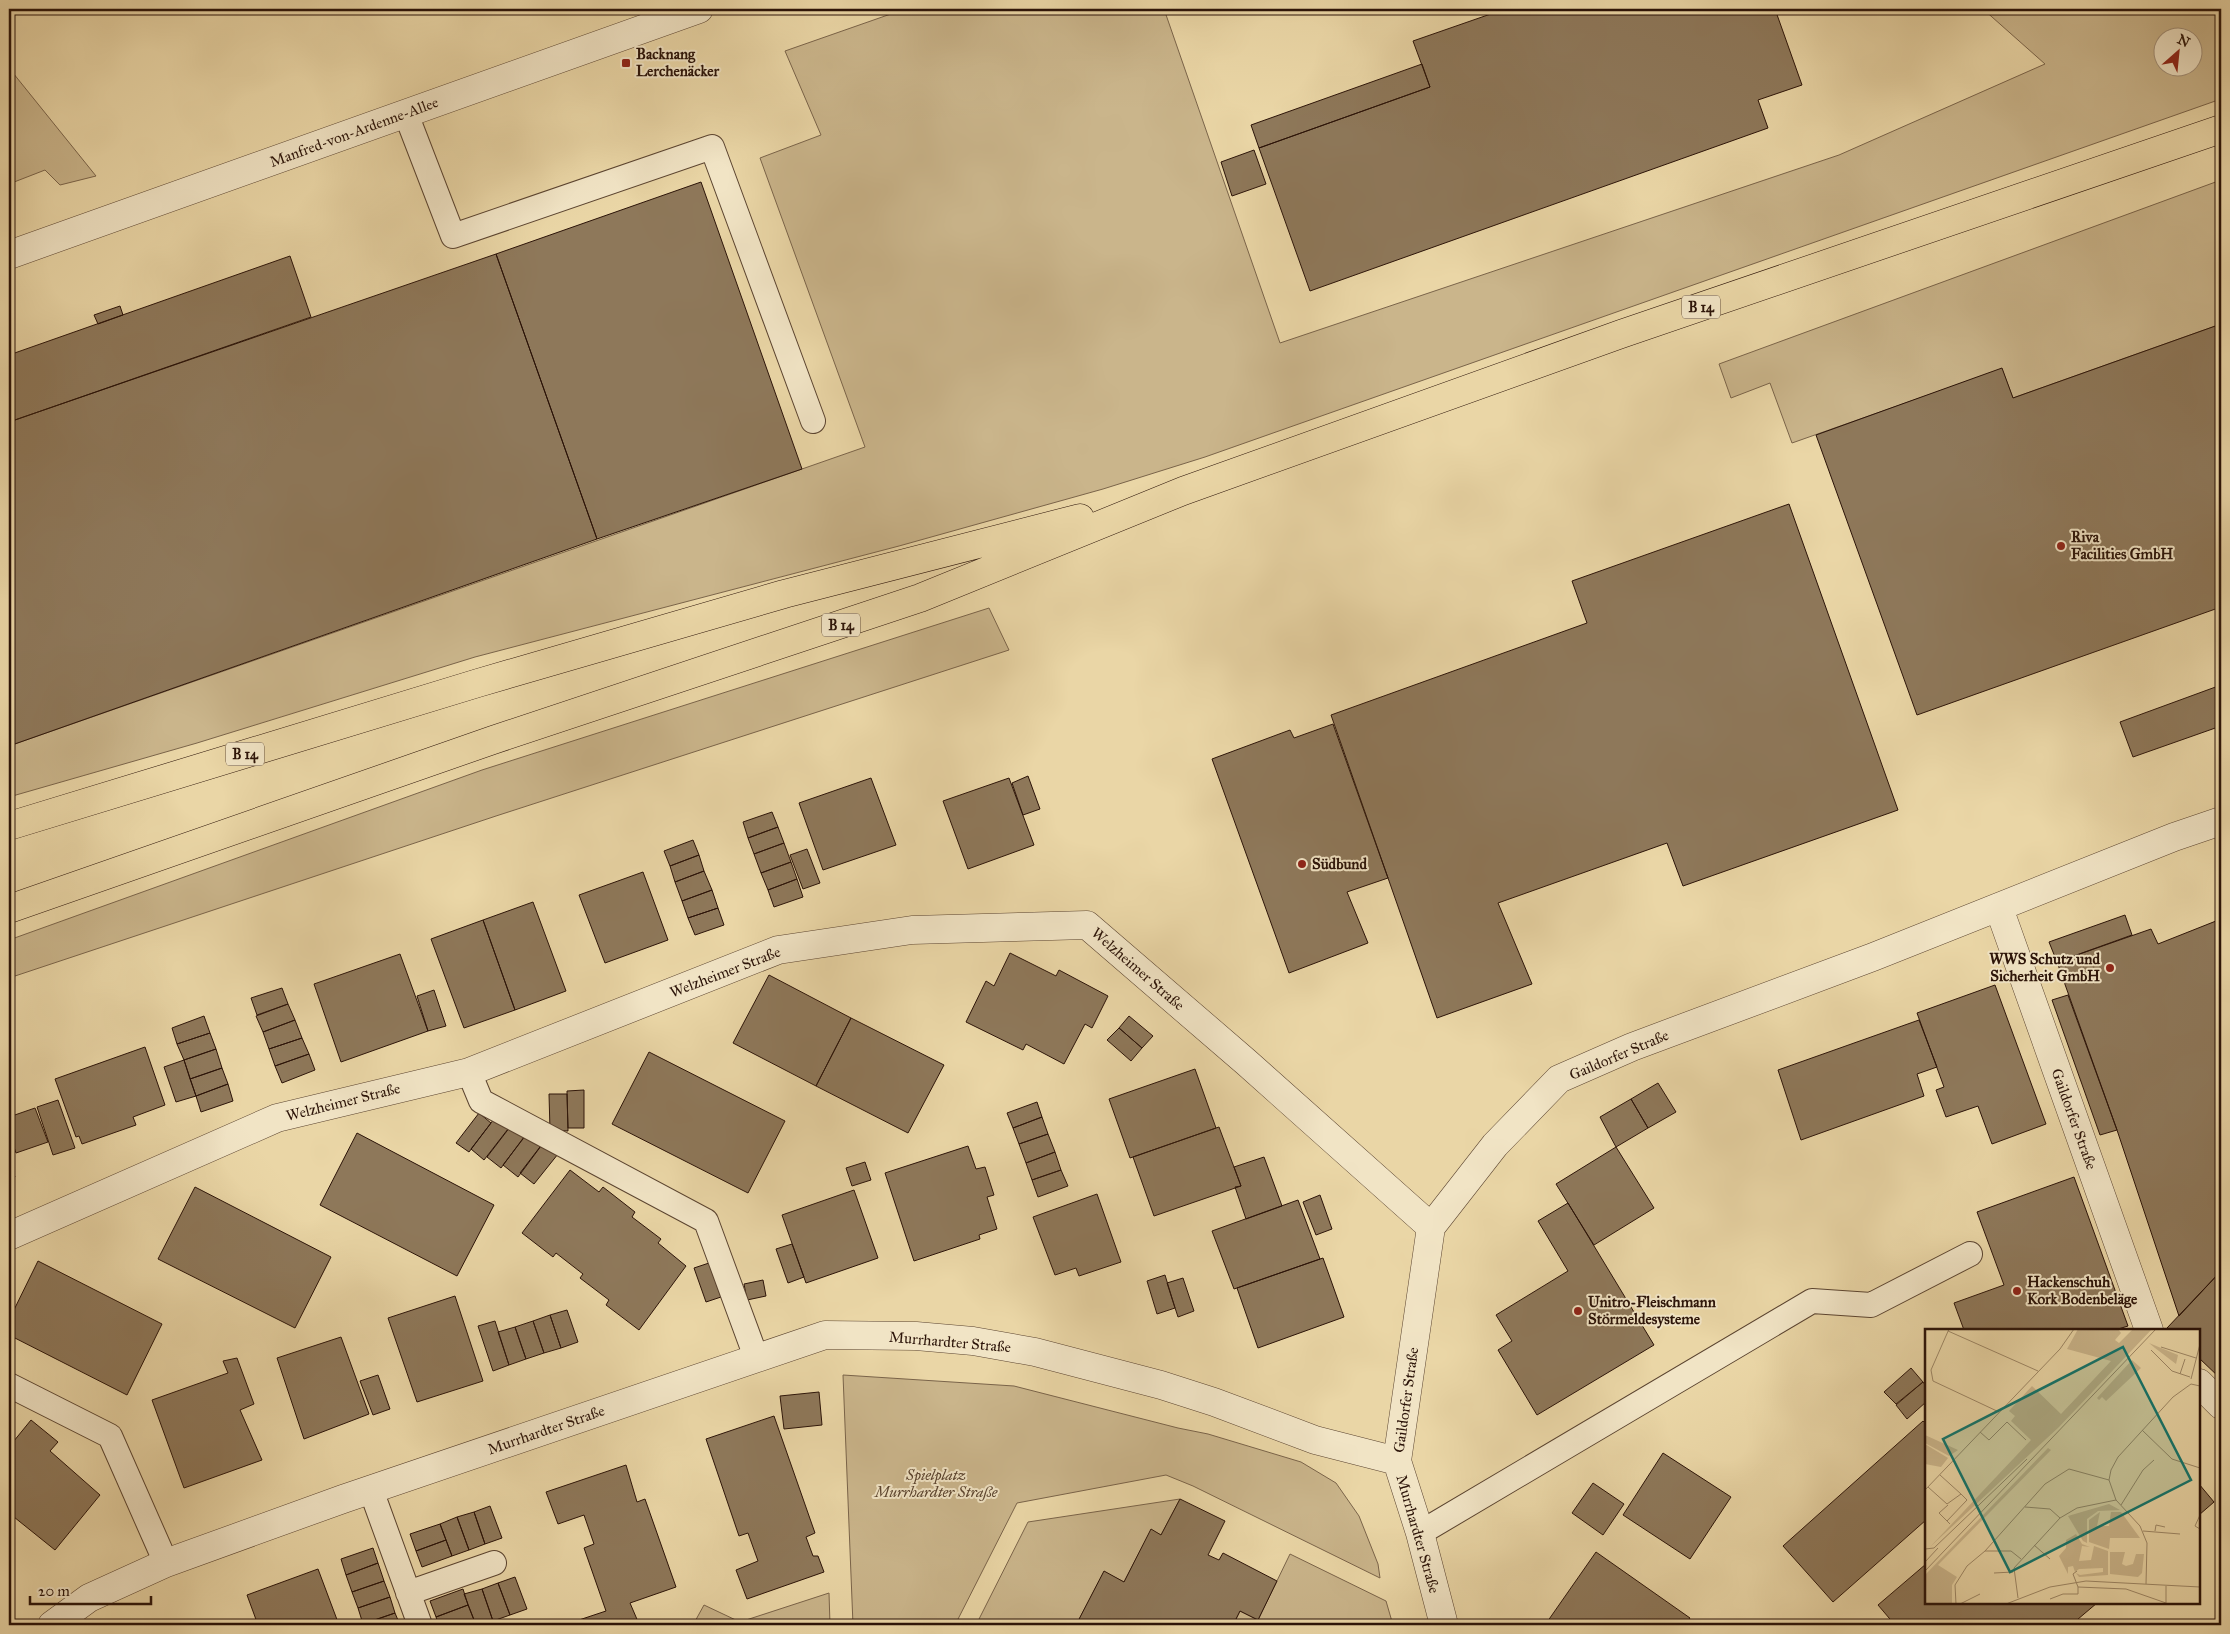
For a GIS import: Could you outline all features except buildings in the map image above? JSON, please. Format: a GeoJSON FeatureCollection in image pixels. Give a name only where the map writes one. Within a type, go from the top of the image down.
{"type":"FeatureCollection","features":[{"type":"Feature","properties":{"kind":"main road","name":"B 14"},"geometry":{"type":"LineString","coordinates":[[9,909],[494,740],[920,598],[1183,491],[1622,334],[2221,129]]}},
{"type":"Feature","properties":{"kind":"main road","name":"B 14"},"geometry":{"type":"LineString","coordinates":[[9,826],[468,686],[784,594],[1183,491]]}},
{"type":"Feature","properties":{"kind":"street","name":"Manfred-von-Ardenne-Allee"},"geometry":{"type":"LineString","coordinates":[[9,255],[406,114],[689,10]]}},
{"type":"Feature","properties":{"kind":"street","name":"Gaildorfer Straße"},"geometry":{"type":"LineString","coordinates":[[1397,1461],[1431,1227],[1495,1145],[1559,1080],[1632,1047],[1999,908],[2174,837],[2221,821]]}},
{"type":"Feature","properties":{"kind":"street","name":"Gaildorfer Straße"},"geometry":{"type":"LineString","coordinates":[[1999,908],[2149,1329]]}},
{"type":"Feature","properties":{"kind":"street","name":"Welzheimer Straße"},"geometry":{"type":"LineString","coordinates":[[9,1236],[277,1118],[469,1072],[778,950],[912,930],[1087,925],[1246,1062],[1431,1227]]}},
{"type":"Feature","properties":{"kind":"street","name":"Murrhardter Straße"},"geometry":{"type":"LineString","coordinates":[[52,1625],[89,1598],[166,1563],[371,1490],[825,1335],[916,1336],[973,1341],[1035,1352],[1161,1385],[1214,1402],[1315,1440],[1397,1461],[1420,1533],[1444,1625]]}},
{"type":"Feature","properties":{"kind":"street"},"geometry":{"type":"LineString","coordinates":[[2200,1384],[2221,1405]]}},
{"type":"Feature","properties":{"kind":"lane"},"geometry":{"type":"LineString","coordinates":[[406,114],[453,236],[712,147],[812,421]]}},
{"type":"Feature","properties":{"kind":"lane"},"geometry":{"type":"LineString","coordinates":[[469,1072],[481,1102],[706,1221],[756,1357]]}},
{"type":"Feature","properties":{"kind":"lane"},"geometry":{"type":"LineString","coordinates":[[1420,1533],[1494,1500],[1812,1300],[1871,1305],[1970,1254]]}},
{"type":"Feature","properties":{"kind":"lane"},"geometry":{"type":"LineString","coordinates":[[9,1385],[110,1436],[166,1563]]}},
{"type":"Feature","properties":{"kind":"lane"},"geometry":{"type":"LineString","coordinates":[[371,1490],[420,1625]]}},
{"type":"Feature","properties":{"kind":"lane"},"geometry":{"type":"LineString","coordinates":[[408,1593],[494,1563]]}},
{"type":"Feature","properties":{"kind":"green space"},"geometry":{"type":"Polygon","coordinates":[[[905,9],[1164,9],[1280,343],[1839,155],[2045,64],[1983,9],[2221,9],[2221,99],[1205,457],[1103,489],[899,546],[475,657],[197,743],[9,797],[9,746],[865,447],[760,158],[821,135],[785,51],[905,9]]]}},
{"type":"Feature","properties":{"kind":"green space"},"geometry":{"type":"Polygon","coordinates":[[[9,68],[96,176],[60,185],[45,170],[9,184],[9,68]]]}},
{"type":"Feature","properties":{"kind":"green space"},"geometry":{"type":"Polygon","coordinates":[[[2221,180],[2221,324],[2013,398],[2002,369],[1792,443],[1770,383],[1731,398],[1719,364],[2221,180]]]}},
{"type":"Feature","properties":{"kind":"green space"},"geometry":{"type":"Polygon","coordinates":[[[989,608],[1009,650],[496,816],[9,978],[9,940],[482,770],[989,608]]]}},
{"type":"Feature","properties":{"kind":"green space","name":"Spielplatz Murrhardter Straße"},"geometry":{"type":"Polygon","coordinates":[[[843,1375],[1014,1386],[1208,1434],[1301,1462],[1336,1483],[1359,1516],[1378,1564],[1380,1578],[1193,1486],[1166,1475],[1017,1503],[955,1625],[853,1625],[843,1375]]]}},
{"type":"Feature","properties":{"kind":"green space"},"geometry":{"type":"Polygon","coordinates":[[[1180,1499],[1161,1535],[1151,1530],[1124,1582],[1104,1572],[1076,1625],[976,1625],[1028,1522],[1180,1499]]]}},
{"type":"Feature","properties":{"kind":"green space"},"geometry":{"type":"Polygon","coordinates":[[[1290,1554],[1386,1601],[1393,1625],[1233,1625],[1240,1611],[1258,1620],[1290,1554]]]}},
{"type":"Feature","properties":{"kind":"green space"},"geometry":{"type":"Polygon","coordinates":[[[829,1593],[830,1625],[693,1625],[704,1605],[740,1622],[829,1593]]]}},
{"type":"Feature","properties":{"kind":"place","name":"Backnang Lerchenäcker"},"geometry":{"type":"Point","coordinates":[626,63]}},
{"type":"Feature","properties":{"kind":"place","name":"Riva Facilities GmbH"},"geometry":{"type":"Point","coordinates":[2061,546]}},
{"type":"Feature","properties":{"kind":"place","name":"Südbund"},"geometry":{"type":"Point","coordinates":[1302,864]}},
{"type":"Feature","properties":{"kind":"place","name":"WWS Schutz und Sicherheit GmbH"},"geometry":{"type":"Point","coordinates":[2110,968]}},
{"type":"Feature","properties":{"kind":"place","name":"Hackenschuh Kork Bodenbeläge"},"geometry":{"type":"Point","coordinates":[2017,1291]}},
{"type":"Feature","properties":{"kind":"place","name":"Unitro-Fleischmann Störmeldesysteme"},"geometry":{"type":"Point","coordinates":[1578,1311]}}]}
